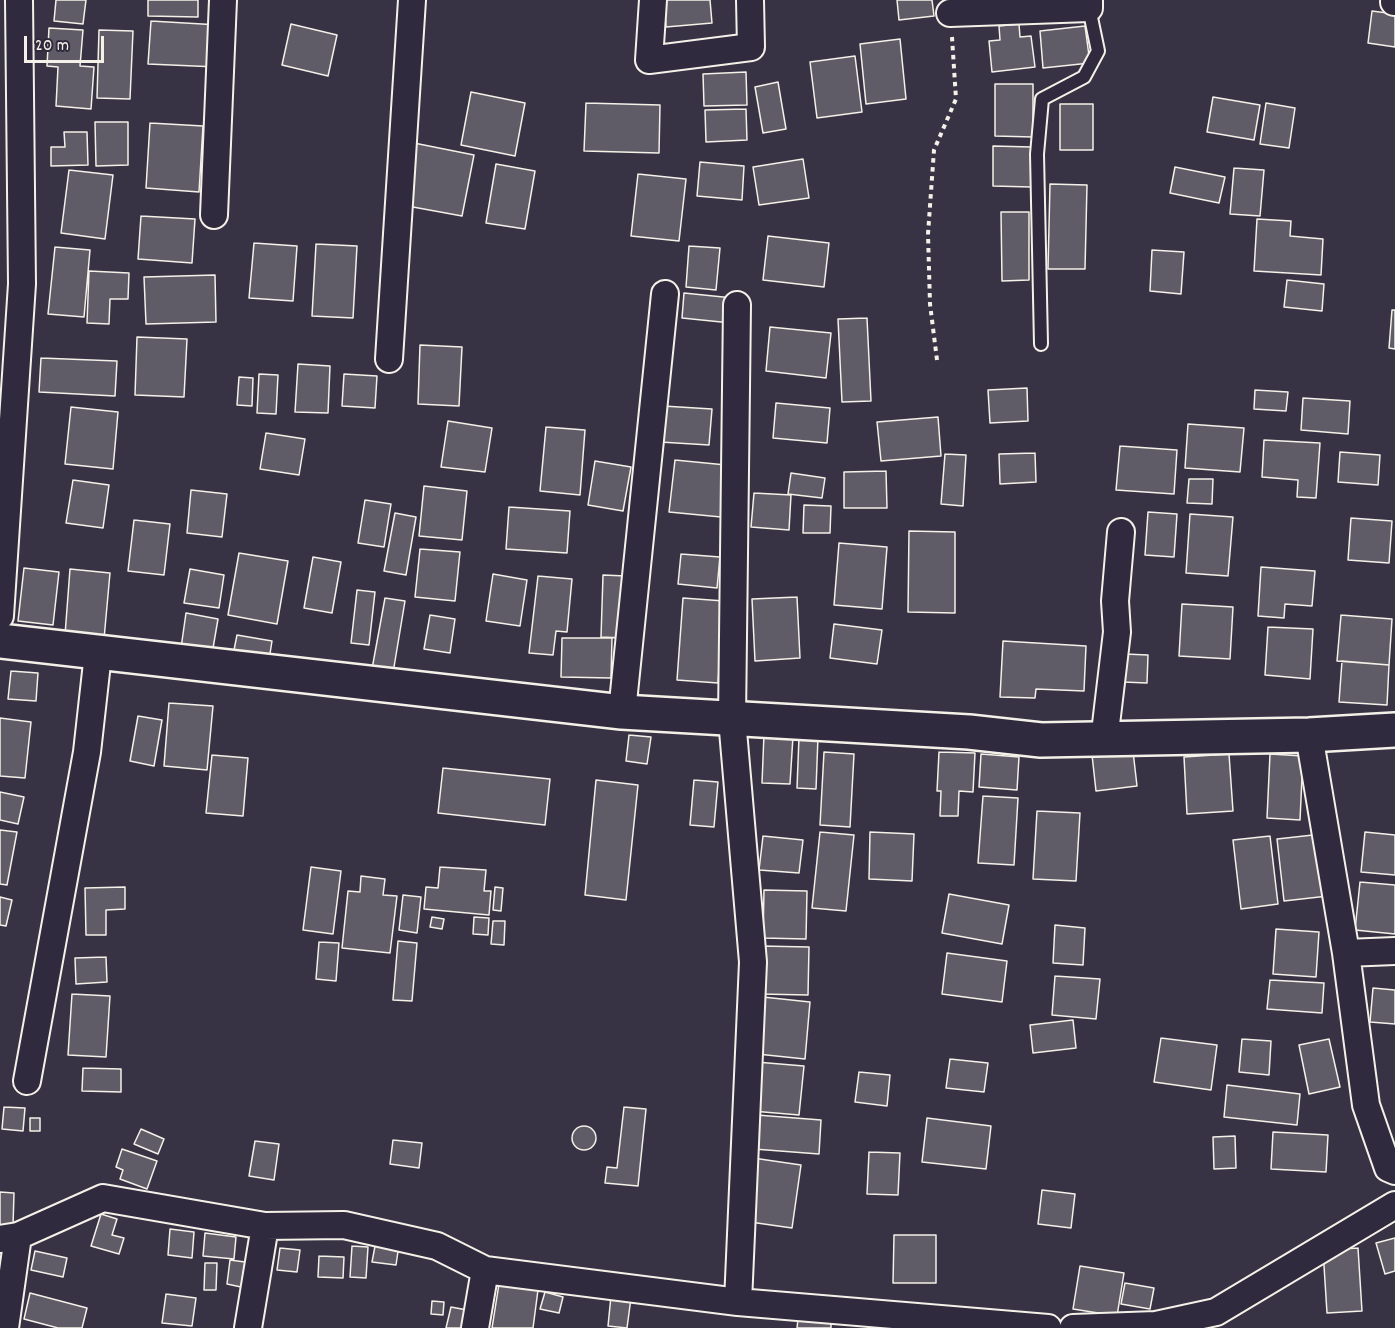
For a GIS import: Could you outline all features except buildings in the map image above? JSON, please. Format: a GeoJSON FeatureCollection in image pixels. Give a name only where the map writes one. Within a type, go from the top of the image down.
{"type":"FeatureCollection","features":[{"type":"Feature","properties":{"kind":"street"},"geometry":{"type":"LineString","coordinates":[[0,616],[22,284],[19,0]]}},
{"type":"Feature","properties":{"kind":"street"},"geometry":{"type":"LineString","coordinates":[[214,215],[223,0]]}},
{"type":"Feature","properties":{"kind":"street"},"geometry":{"type":"LineString","coordinates":[[389,359],[412,0]]}},
{"type":"Feature","properties":{"kind":"street"},"geometry":{"type":"LineString","coordinates":[[653,0],[649,60],[751,47],[750,0]]}},
{"type":"Feature","properties":{"kind":"street"},"geometry":{"type":"LineString","coordinates":[[950,13],[1089,4]]}},
{"type":"Feature","properties":{"kind":"street"},"geometry":{"type":"LineString","coordinates":[[622,712],[665,294]]}},
{"type":"Feature","properties":{"kind":"street"},"geometry":{"type":"LineString","coordinates":[[737,305],[732,719],[753,962],[738,1302]]}},
{"type":"Feature","properties":{"kind":"street"},"geometry":{"type":"LineString","coordinates":[[1104,741],[1117,632],[1115,601],[1121,532]]}},
{"type":"Feature","properties":{"kind":"street"},"geometry":{"type":"LineString","coordinates":[[0,641],[98,654],[622,712],[969,732],[1041,740],[1104,741],[1395,730]]}},
{"type":"Feature","properties":{"kind":"street"},"geometry":{"type":"LineString","coordinates":[[27,1081],[87,752],[98,654]]}},
{"type":"Feature","properties":{"kind":"street"},"geometry":{"type":"LineString","coordinates":[[1309,735],[1346,953],[1366,1105],[1388,1167],[1395,1171]]}},
{"type":"Feature","properties":{"kind":"street"},"geometry":{"type":"LineString","coordinates":[[1346,953],[1395,951]]}},
{"type":"Feature","properties":{"kind":"street"},"geometry":{"type":"LineString","coordinates":[[5,1328],[9,1237],[103,1198],[265,1226],[344,1225],[437,1246],[485,1270],[738,1302],[1048,1328]]}},
{"type":"Feature","properties":{"kind":"street"},"geometry":{"type":"LineString","coordinates":[[1073,1328],[1156,1325],[1216,1312],[1395,1205]]}},
{"type":"Feature","properties":{"kind":"street"},"geometry":{"type":"LineString","coordinates":[[248,1328],[265,1226]]}},
{"type":"Feature","properties":{"kind":"street"},"geometry":{"type":"LineString","coordinates":[[475,1328],[485,1270]]}},
{"type":"Feature","properties":{"kind":"lane"},"geometry":{"type":"LineString","coordinates":[[1041,344],[1037,154],[1042,99],[1084,77],[1098,51],[1089,4]]}},
{"type":"Feature","properties":{"kind":"path"},"geometry":{"type":"LineString","coordinates":[[937,360],[930,304],[928,234],[934,150],[956,99],[950,13]]}}]}
